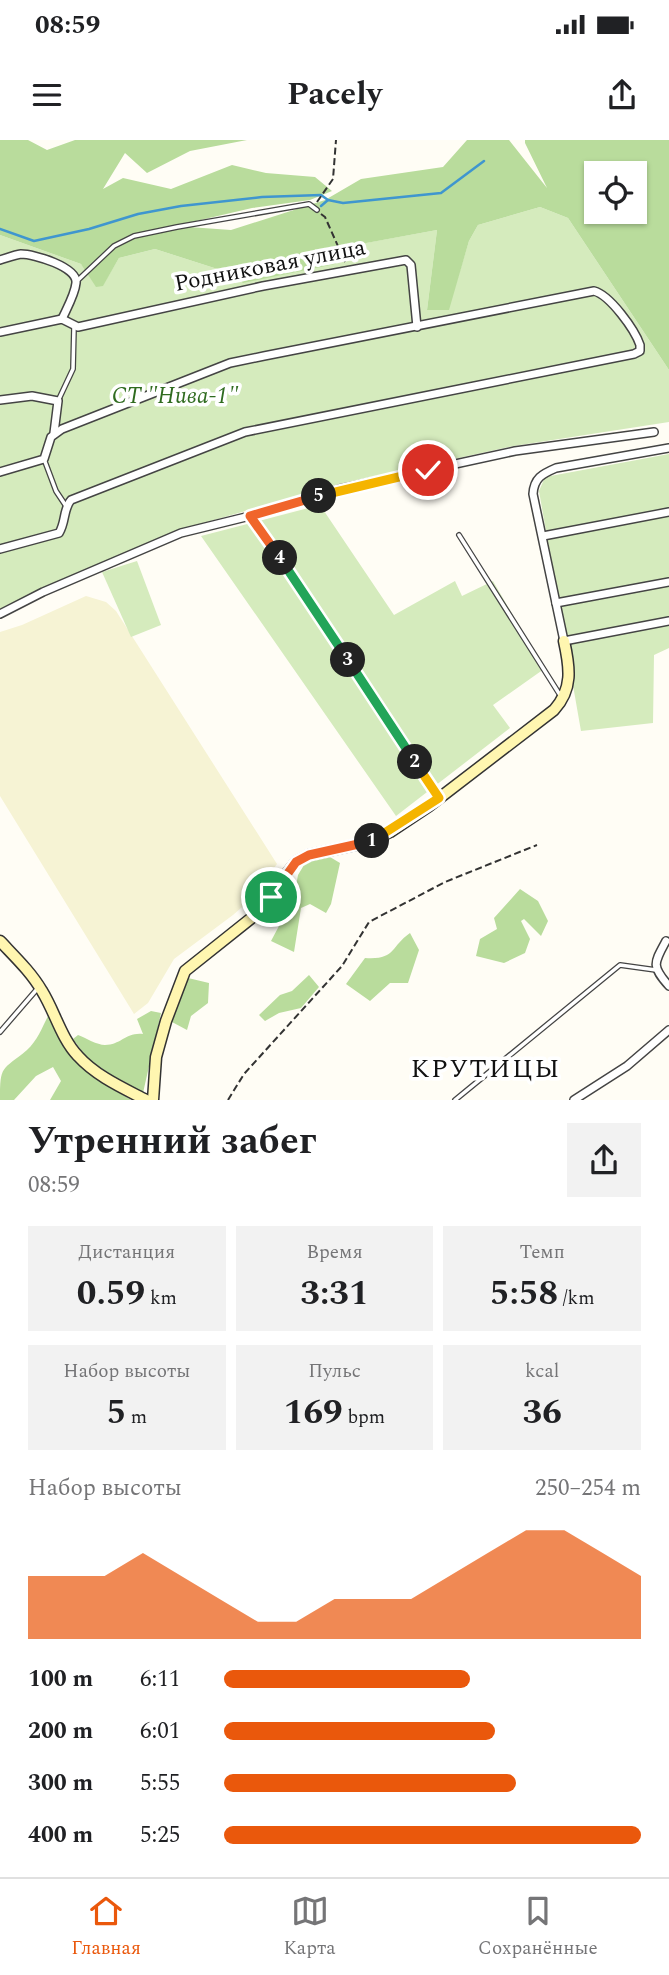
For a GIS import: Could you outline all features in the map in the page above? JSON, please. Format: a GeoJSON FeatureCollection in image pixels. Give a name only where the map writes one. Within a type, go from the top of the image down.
{"type":"FeatureCollection","features":[{"type":"Feature","properties":{"kind":"street"},"geometry":{"type":"LineString","coordinates":[[0,260],[18,254],[29,255],[67,268],[73,273],[76,282],[62,319]]}},
{"type":"Feature","properties":{"kind":"street","name":"Родниковая улица"},"geometry":{"type":"LineString","coordinates":[[74,327],[263,286],[406,260],[411,265],[417,327]]}},
{"type":"Feature","properties":{"kind":"street"},"geometry":{"type":"LineString","coordinates":[[0,549],[59,533],[64,523],[66,506],[71,500],[245,432],[472,388],[640,351],[639,341],[602,293],[594,291],[230,363],[54,433]]}},
{"type":"Feature","properties":{"kind":"street"},"geometry":{"type":"LineString","coordinates":[[0,332],[62,319],[74,327]]}},
{"type":"Feature","properties":{"kind":"street"},"geometry":{"type":"LineString","coordinates":[[0,400],[32,396],[58,401],[54,433],[44,459],[0,472]]}},
{"type":"Feature","properties":{"kind":"street"},"geometry":{"type":"LineString","coordinates":[[0,614],[43,592],[181,533],[340,489],[515,451],[654,432]]}},
{"type":"Feature","properties":{"kind":"street"},"geometry":{"type":"LineString","coordinates":[[153,1100],[156,1057],[166,1021],[186,971],[254,916],[296,862],[309,855],[369,842],[390,832],[547,716],[563,700],[569,677],[564,641],[533,494],[534,484],[541,474],[569,466],[669,448]]}},
{"type":"Feature","properties":{"kind":"street"},"geometry":{"type":"LineString","coordinates":[[542,536],[669,512]]}},
{"type":"Feature","properties":{"kind":"street"},"geometry":{"type":"LineString","coordinates":[[556,603],[669,582]]}},
{"type":"Feature","properties":{"kind":"street"},"geometry":{"type":"LineString","coordinates":[[564,641],[669,621]]}},
{"type":"Feature","properties":{"kind":"street"},"geometry":{"type":"LineString","coordinates":[[0,942],[39,986],[68,1043],[78,1056],[114,1083],[146,1100]]}},
{"type":"Feature","properties":{"kind":"street"},"geometry":{"type":"LineString","coordinates":[[666,942],[656,959],[656,970],[669,986]]}},
{"type":"Feature","properties":{"kind":"street"},"geometry":{"type":"LineString","coordinates":[[575,1100],[627,1066],[669,1030]]}},
{"type":"Feature","properties":{"kind":"lane"},"geometry":{"type":"LineString","coordinates":[[76,282],[114,246],[134,236],[309,204],[317,210]]}},
{"type":"Feature","properties":{"kind":"lane"},"geometry":{"type":"LineString","coordinates":[[58,401],[74,369],[74,327]]}},
{"type":"Feature","properties":{"kind":"lane"},"geometry":{"type":"LineString","coordinates":[[44,459],[56,491],[66,506]]}},
{"type":"Feature","properties":{"kind":"lane"},"geometry":{"type":"LineString","coordinates":[[250,516],[262,530],[439,798]]}},
{"type":"Feature","properties":{"kind":"lane"},"geometry":{"type":"LineString","coordinates":[[459,535],[563,700]]}},
{"type":"Feature","properties":{"kind":"lane"},"geometry":{"type":"LineString","coordinates":[[455,1100],[620,965],[656,970]]}},
{"type":"Feature","properties":{"kind":"lane"},"geometry":{"type":"LineString","coordinates":[[0,1032],[39,986]]}},
{"type":"Feature","properties":{"kind":"path"},"geometry":{"type":"LineString","coordinates":[[318,200],[333,179],[336,140]]}},
{"type":"Feature","properties":{"kind":"path"},"geometry":{"type":"LineString","coordinates":[[326,217],[345,260]]}},
{"type":"Feature","properties":{"kind":"path"},"geometry":{"type":"LineString","coordinates":[[228,1100],[244,1074],[342,966],[369,922],[445,882],[537,845]]}},
{"type":"Feature","properties":{"kind":"shaded area"},"geometry":{"type":"Polygon","coordinates":[[[86,596],[106,602],[116,611],[277,864],[249,901],[174,959],[148,1003],[134,1014],[0,796],[0,632],[86,596]]]}},
{"type":"Feature","properties":{"kind":"green space"},"geometry":{"type":"Polygon","coordinates":[[[0,140],[28,140],[47,150],[75,140],[247,140],[190,151],[147,173],[125,153],[103,189],[123,178],[171,189],[232,165],[266,173],[315,177],[332,191],[310,200],[252,208],[175,226],[231,230],[325,200],[361,179],[443,167],[467,140],[509,140],[547,188],[525,140],[669,140],[669,370],[568,218],[540,207],[478,225],[469,241],[449,310],[427,310],[437,230],[350,246],[335,264],[243,283],[233,274],[155,249],[119,258],[103,286],[96,287],[81,264],[0,235],[0,140]]]}},
{"type":"Feature","properties":{"kind":"green space","name":"СТ \"Нива-1\""},"geometry":{"type":"Polygon","coordinates":[[[540,207],[568,218],[669,370],[669,422],[514,446],[340,484],[179,530],[0,610],[0,235],[81,264],[103,285],[119,258],[155,249],[233,274],[349,246],[437,230],[427,310],[448,310],[469,241],[478,225],[540,207]]]}},
{"type":"Feature","properties":{"kind":"green space"},"geometry":{"type":"Polygon","coordinates":[[[669,454],[669,648],[654,655],[653,723],[581,731],[539,491],[545,477],[669,454]]]}},
{"type":"Feature","properties":{"kind":"green space"},"geometry":{"type":"Polygon","coordinates":[[[320,505],[394,615],[455,581],[462,596],[493,581],[544,669],[493,705],[510,728],[396,816],[201,536],[320,505]]]}},
{"type":"Feature","properties":{"kind":"green space"},"geometry":{"type":"Polygon","coordinates":[[[137,561],[161,625],[131,637],[102,572],[137,561]]]}},
{"type":"Feature","properties":{"kind":"green space"},"geometry":{"type":"Polygon","coordinates":[[[330,857],[340,863],[331,904],[326,913],[310,904],[301,908],[294,952],[271,941],[294,898],[298,875],[307,860],[330,857]]]}},
{"type":"Feature","properties":{"kind":"green space"},"geometry":{"type":"Polygon","coordinates":[[[520,889],[538,901],[548,921],[541,936],[524,919],[521,921],[530,939],[525,953],[504,963],[476,956],[480,939],[497,929],[494,918],[520,889]]]}},
{"type":"Feature","properties":{"kind":"green space"},"geometry":{"type":"Polygon","coordinates":[[[410,933],[419,950],[408,983],[390,983],[370,1001],[346,984],[365,958],[388,955],[410,933]]]}},
{"type":"Feature","properties":{"kind":"green space"},"geometry":{"type":"Polygon","coordinates":[[[309,975],[319,987],[301,1008],[279,1013],[265,1021],[259,1015],[280,995],[292,991],[309,975]]]}},
{"type":"Feature","properties":{"kind":"green space"},"geometry":{"type":"Polygon","coordinates":[[[188,978],[209,983],[208,1003],[191,1016],[187,1030],[172,1022],[188,978]]]}},
{"type":"Feature","properties":{"kind":"green space"},"geometry":{"type":"Polygon","coordinates":[[[151,1011],[161,1013],[143,1093],[135,1092],[87,1058],[73,1039],[78,1035],[105,1045],[143,1034],[137,1019],[151,1011]]]}},
{"type":"Feature","properties":{"kind":"green space"},"geometry":{"type":"Polygon","coordinates":[[[48,1016],[66,1045],[83,1065],[131,1100],[50,1100],[61,1081],[53,1067],[36,1076],[14,1100],[0,1100],[4,1069],[31,1046],[48,1016]]]}},
{"type":"Feature","properties":{"kind":"waterway"},"geometry":{"type":"LineString","coordinates":[[0,229],[34,241],[89,229],[138,214],[181,206],[262,197],[321,195],[328,200],[343,203],[441,193],[484,161]]}},
{"type":"Feature","properties":{"kind":"waterway"},"geometry":{"type":"LineString","coordinates":[[321,206],[328,200]]}},
{"type":"Feature","properties":{"kind":"district","name":"КРУТИЦЫ"},"geometry":{"type":"Point","coordinates":[486,1069]}},
{"type":"Feature","properties":{"kind":"route"},"geometry":{"type":"LineString","coordinates":[[271,897],[296,862],[309,855],[369,842],[390,832],[439,798],[262,530],[250,516],[340,489],[428,470]]}}]}
